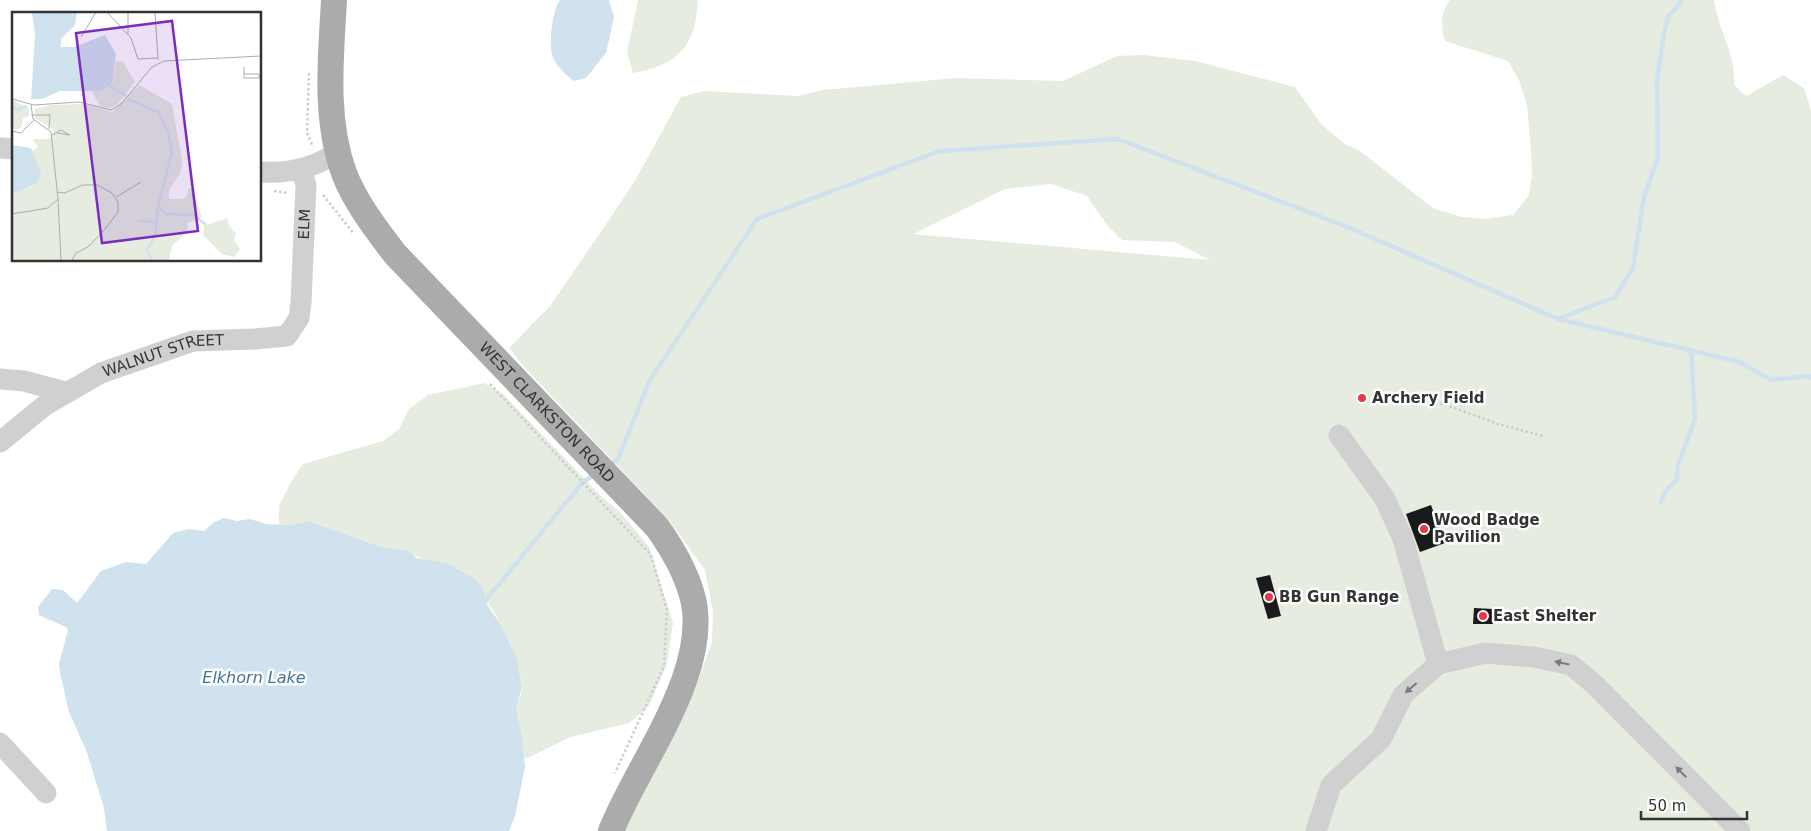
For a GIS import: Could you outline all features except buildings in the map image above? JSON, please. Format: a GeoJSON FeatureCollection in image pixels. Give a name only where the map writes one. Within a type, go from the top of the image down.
{"type":"FeatureCollection","features":[{"type":"Feature","properties":{"kind":"main road","name":"WEST CLARKSTON ROAD"},"geometry":{"type":"LineString","coordinates":[[334,0],[331,52],[331,116],[344,174],[352,189],[374,225],[395,254],[657,527],[674,550],[692,595],[696,618],[694,649],[680,690],[611,831]]}},
{"type":"Feature","properties":{"kind":"street"},"geometry":{"type":"LineString","coordinates":[[261,172],[301,170],[324,162],[339,151]]}},
{"type":"Feature","properties":{"kind":"street","name":"ELM"},"geometry":{"type":"LineString","coordinates":[[301,170],[306,185],[302,278]]}},
{"type":"Feature","properties":{"kind":"street","name":"WALNUT STREET"},"geometry":{"type":"LineString","coordinates":[[0,442],[44,406],[100,373],[193,341],[255,340],[287,336],[298,318],[302,278]]}},
{"type":"Feature","properties":{"kind":"street"},"geometry":{"type":"LineString","coordinates":[[0,379],[24,381],[65,392]]}},
{"type":"Feature","properties":{"kind":"street"},"geometry":{"type":"LineString","coordinates":[[1339,435],[1384,499],[1404,539],[1438,664]]}},
{"type":"Feature","properties":{"kind":"street"},"geometry":{"type":"LineString","coordinates":[[1316,831],[1331,784],[1381,739],[1403,695],[1438,664],[1485,653],[1534,657],[1571,665],[1595,685],[1740,831]]}},
{"type":"Feature","properties":{"kind":"street"},"geometry":{"type":"LineString","coordinates":[[0,743],[46,793]]}},
{"type":"Feature","properties":{"kind":"path"},"geometry":{"type":"LineString","coordinates":[[484,378],[651,555],[666,610],[664,666],[615,773]]}},
{"type":"Feature","properties":{"kind":"path"},"geometry":{"type":"LineString","coordinates":[[1405,402],[1443,404],[1498,424],[1543,436]]}},
{"type":"Feature","properties":{"kind":"shaded area"},"geometry":{"type":"Polygon","coordinates":[[[638,0],[698,0],[693,30],[682,51],[662,65],[633,73],[627,52],[638,0]]]}},
{"type":"Feature","properties":{"kind":"shaded area"},"geometry":{"type":"Polygon","coordinates":[[[1450,0],[1714,0],[1719,22],[1730,52],[1734,85],[1746,96],[1783,75],[1804,88],[1811,110],[1811,831],[622,831],[695,689],[712,642],[713,612],[705,570],[668,519],[524,367],[509,348],[550,306],[611,217],[636,179],[681,97],[704,91],[798,96],[823,90],[956,78],[1063,81],[1117,56],[1143,55],[1195,61],[1295,87],[1321,124],[1345,144],[1360,151],[1433,208],[1461,217],[1486,219],[1513,215],[1529,195],[1532,176],[1527,105],[1519,80],[1508,61],[1445,41],[1442,20],[1450,0]],[[1051,184],[1005,189],[913,234],[1210,260],[1175,242],[1122,240],[1107,225],[1087,196],[1051,184]]]}},
{"type":"Feature","properties":{"kind":"shaded area"},"geometry":{"type":"Polygon","coordinates":[[[484,383],[504,395],[602,497],[621,513],[649,547],[673,623],[667,664],[649,706],[629,723],[571,737],[525,759],[516,716],[516,707],[522,689],[516,659],[492,609],[482,594],[462,572],[449,565],[421,558],[410,551],[381,547],[309,521],[291,525],[279,524],[279,506],[303,464],[383,441],[399,429],[409,409],[428,395],[484,383]]]}},
{"type":"Feature","properties":{"kind":"water"},"geometry":{"type":"Polygon","coordinates":[[[560,0],[609,0],[614,17],[606,53],[586,78],[574,81],[562,71],[553,58],[551,45],[552,28],[557,5],[560,0]]]}},
{"type":"Feature","properties":{"kind":"water","name":"Elkhorn Lake"},"geometry":{"type":"Polygon","coordinates":[[[224,518],[237,521],[250,519],[267,524],[291,525],[309,521],[381,547],[410,551],[416,558],[446,563],[474,578],[482,588],[488,606],[501,625],[517,659],[522,687],[516,709],[522,737],[525,767],[515,816],[509,831],[107,831],[104,808],[86,750],[69,712],[60,673],[59,664],[68,630],[66,627],[39,615],[38,607],[52,589],[63,590],[77,603],[101,571],[126,562],[146,564],[173,533],[189,529],[204,531],[214,522],[224,518]]]}},
{"type":"Feature","properties":{"kind":"waterway"},"geometry":{"type":"LineString","coordinates":[[1560,318],[1615,297],[1633,268],[1644,197],[1658,157],[1657,82],[1664,33],[1668,17],[1682,0]]}},
{"type":"Feature","properties":{"kind":"waterway"},"geometry":{"type":"LineString","coordinates":[[609,465],[618,459],[650,380],[757,219],[940,151],[1118,139],[1350,228],[1558,319],[1740,362],[1771,380],[1809,376],[1811,378]]}},
{"type":"Feature","properties":{"kind":"waterway"},"geometry":{"type":"LineString","coordinates":[[1661,502],[1665,492],[1677,479],[1678,465],[1695,419],[1691,350]]}},
{"type":"Feature","properties":{"kind":"waterway"},"geometry":{"type":"LineString","coordinates":[[486,600],[583,482],[594,475]]}},
{"type":"Feature","properties":{"kind":"place","name":"Archery Field"},"geometry":{"type":"Point","coordinates":[1362,398]}},
{"type":"Feature","properties":{"kind":"place","name":"Wood Badge Pavilion"},"geometry":{"type":"Point","coordinates":[1424,529]}},
{"type":"Feature","properties":{"kind":"place","name":"BB Gun Range"},"geometry":{"type":"Point","coordinates":[1269,597]}},
{"type":"Feature","properties":{"kind":"place","name":"East Shelter"},"geometry":{"type":"Point","coordinates":[1483,616]}}]}
